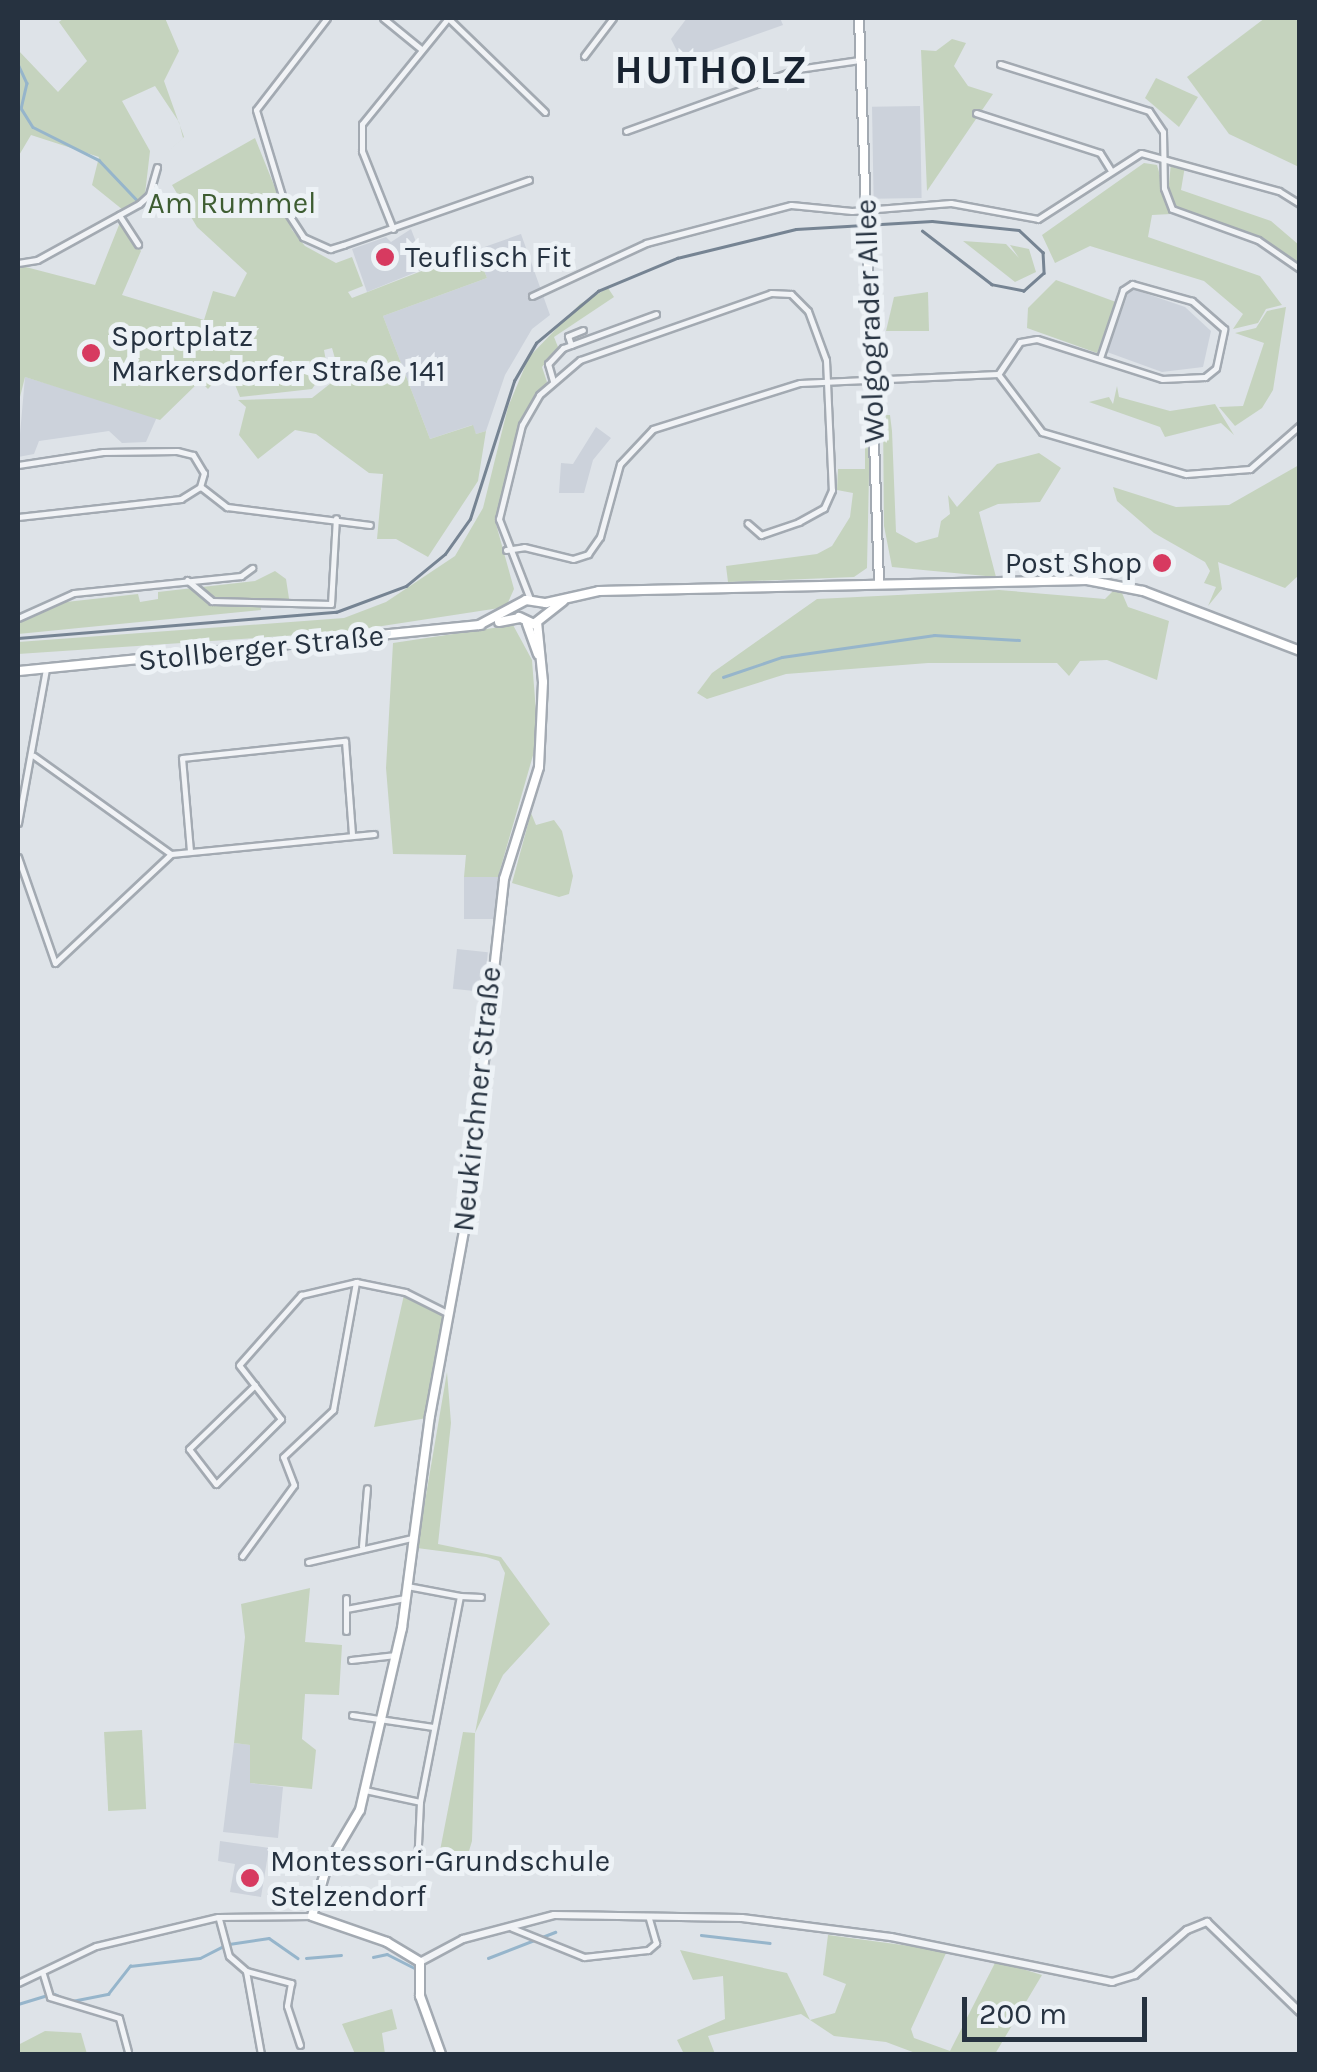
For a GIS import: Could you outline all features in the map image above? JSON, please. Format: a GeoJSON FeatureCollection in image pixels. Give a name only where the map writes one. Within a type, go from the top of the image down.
{"type":"FeatureCollection","features":[{"type":"Feature","properties":{"kind":"main road","name":"Wolgograder Allee"},"geometry":{"type":"LineString","coordinates":[[859,18],[878,582]]}},
{"type":"Feature","properties":{"kind":"main road","name":"Stollberger Straße"},"geometry":{"type":"LineString","coordinates":[[18,669],[479,625],[571,596],[878,582],[1109,581],[1300,652]]}},
{"type":"Feature","properties":{"kind":"main road"},"geometry":{"type":"LineString","coordinates":[[526,609],[540,618],[571,596]]}},
{"type":"Feature","properties":{"kind":"main road","name":"Neukirchner Straße"},"geometry":{"type":"LineString","coordinates":[[312,1916],[326,1866],[365,1790],[406,1598],[412,1538],[450,1314],[504,879],[539,767],[540,618],[526,609]]}},
{"type":"Feature","properties":{"kind":"main road","name":"Neukirchner Straße"},"geometry":{"type":"LineString","coordinates":[[526,609],[542,663]]}},
{"type":"Feature","properties":{"kind":"main road"},"geometry":{"type":"LineString","coordinates":[[312,1916],[386,1942],[420,1962],[420,1996],[441,2054]]}},
{"type":"Feature","properties":{"kind":"street"},"geometry":{"type":"LineString","coordinates":[[326,18],[261,98],[258,132],[287,212],[310,242],[330,248],[529,180]]}},
{"type":"Feature","properties":{"kind":"street"},"geometry":{"type":"LineString","coordinates":[[383,18],[421,49]]}},
{"type":"Feature","properties":{"kind":"street"},"geometry":{"type":"LineString","coordinates":[[393,229],[360,132],[371,108],[448,18],[545,112]]}},
{"type":"Feature","properties":{"kind":"street"},"geometry":{"type":"LineString","coordinates":[[584,56],[613,18]]}},
{"type":"Feature","properties":{"kind":"street"},"geometry":{"type":"LineString","coordinates":[[626,131],[798,68],[862,59]]}},
{"type":"Feature","properties":{"kind":"street"},"geometry":{"type":"LineString","coordinates":[[1000,64],[1149,111],[1160,124],[1164,188],[1172,209],[1258,240],[1300,269]]}},
{"type":"Feature","properties":{"kind":"street"},"geometry":{"type":"LineString","coordinates":[[976,112],[1100,153],[1110,169]]}},
{"type":"Feature","properties":{"kind":"street"},"geometry":{"type":"LineString","coordinates":[[532,296],[646,243],[791,205],[867,210],[952,203],[1038,218],[1110,169],[1141,153],[1164,154],[1279,191],[1300,204]]}},
{"type":"Feature","properties":{"kind":"street"},"geometry":{"type":"LineString","coordinates":[[18,263],[38,260],[149,196],[157,168]]}},
{"type":"Feature","properties":{"kind":"street"},"geometry":{"type":"LineString","coordinates":[[119,215],[138,244]]}},
{"type":"Feature","properties":{"kind":"street"},"geometry":{"type":"LineString","coordinates":[[506,550],[584,556],[595,548],[620,464],[652,429],[800,383],[998,374],[1029,340],[1162,379],[1205,377],[1216,368],[1224,329],[1192,301],[1132,284],[1123,290],[1100,358]]}},
{"type":"Feature","properties":{"kind":"street"},"geometry":{"type":"LineString","coordinates":[[526,609],[500,519],[517,443],[530,407],[553,381],[580,360],[771,293],[791,294],[808,310],[828,382],[833,466],[827,505],[761,536],[746,523]]}},
{"type":"Feature","properties":{"kind":"street"},"geometry":{"type":"LineString","coordinates":[[553,381],[551,357],[571,345],[656,314]]}},
{"type":"Feature","properties":{"kind":"street"},"geometry":{"type":"LineString","coordinates":[[571,345],[568,336],[582,330]]}},
{"type":"Feature","properties":{"kind":"street"},"geometry":{"type":"LineString","coordinates":[[998,374],[1042,432],[1170,472],[1250,468],[1300,425]]}},
{"type":"Feature","properties":{"kind":"street"},"geometry":{"type":"LineString","coordinates":[[18,464],[103,452],[186,452],[198,460],[200,487],[227,507],[370,524]]}},
{"type":"Feature","properties":{"kind":"street"},"geometry":{"type":"LineString","coordinates":[[18,517],[84,505],[180,500],[200,487]]}},
{"type":"Feature","properties":{"kind":"street"},"geometry":{"type":"LineString","coordinates":[[187,580],[212,601],[330,604],[336,518]]}},
{"type":"Feature","properties":{"kind":"street"},"geometry":{"type":"LineString","coordinates":[[18,618],[74,593],[241,576],[252,568]]}},
{"type":"Feature","properties":{"kind":"street"},"geometry":{"type":"LineString","coordinates":[[18,823],[34,756],[44,669]]}},
{"type":"Feature","properties":{"kind":"street"},"geometry":{"type":"LineString","coordinates":[[190,852],[182,758],[345,741],[352,835]]}},
{"type":"Feature","properties":{"kind":"street"},"geometry":{"type":"LineString","coordinates":[[34,756],[171,854]]}},
{"type":"Feature","properties":{"kind":"street"},"geometry":{"type":"LineString","coordinates":[[18,857],[24,888],[55,963],[171,854],[374,834]]}},
{"type":"Feature","properties":{"kind":"street"},"geometry":{"type":"LineString","coordinates":[[254,1386],[189,1449],[216,1484],[281,1419],[238,1365],[281,1313],[313,1288],[356,1282],[405,1292],[450,1314]]}},
{"type":"Feature","properties":{"kind":"street"},"geometry":{"type":"LineString","coordinates":[[242,1556],[294,1484],[283,1458],[332,1410],[356,1282]]}},
{"type":"Feature","properties":{"kind":"street"},"geometry":{"type":"LineString","coordinates":[[362,1546],[367,1488]]}},
{"type":"Feature","properties":{"kind":"street"},"geometry":{"type":"LineString","coordinates":[[308,1562],[362,1546],[412,1538]]}},
{"type":"Feature","properties":{"kind":"street"},"geometry":{"type":"LineString","coordinates":[[407,1586],[481,1598]]}},
{"type":"Feature","properties":{"kind":"street"},"geometry":{"type":"LineString","coordinates":[[416,1866],[420,1802],[460,1596]]}},
{"type":"Feature","properties":{"kind":"street"},"geometry":{"type":"LineString","coordinates":[[346,1598],[346,1631]]}},
{"type":"Feature","properties":{"kind":"street"},"geometry":{"type":"LineString","coordinates":[[346,1609],[406,1598]]}},
{"type":"Feature","properties":{"kind":"street"},"geometry":{"type":"LineString","coordinates":[[352,1660],[396,1654]]}},
{"type":"Feature","properties":{"kind":"street"},"geometry":{"type":"LineString","coordinates":[[352,1715],[383,1715],[434,1728]]}},
{"type":"Feature","properties":{"kind":"street"},"geometry":{"type":"LineString","coordinates":[[365,1790],[420,1802]]}},
{"type":"Feature","properties":{"kind":"street"},"geometry":{"type":"LineString","coordinates":[[420,1962],[463,1940],[554,1915],[764,1923],[891,1937],[1112,1982],[1135,1975],[1196,1923],[1207,1922],[1300,2012]]}},
{"type":"Feature","properties":{"kind":"street"},"geometry":{"type":"LineString","coordinates":[[18,1983],[96,1946],[218,1917],[312,1916]]}},
{"type":"Feature","properties":{"kind":"street"},"geometry":{"type":"LineString","coordinates":[[218,1917],[229,1956],[246,1971],[291,1984],[288,2006],[300,2045]]}},
{"type":"Feature","properties":{"kind":"street"},"geometry":{"type":"LineString","coordinates":[[509,1927],[585,1957],[648,1950],[656,1943],[649,1918]]}},
{"type":"Feature","properties":{"kind":"street"},"geometry":{"type":"LineString","coordinates":[[246,1971],[260,2054]]}},
{"type":"Feature","properties":{"kind":"street"},"geometry":{"type":"LineString","coordinates":[[43,1974],[50,1997],[119,2018],[128,2052]]}},
{"type":"Feature","properties":{"kind":"shaded area"},"geometry":{"type":"Polygon","coordinates":[[[687,18],[780,18],[783,25],[682,61],[671,39],[687,18]]]}},
{"type":"Feature","properties":{"kind":"shaded area"},"geometry":{"type":"Polygon","coordinates":[[[920,106],[922,198],[874,199],[872,107],[920,106]]]}},
{"type":"Feature","properties":{"kind":"shaded area"},"geometry":{"type":"Polygon","coordinates":[[[411,229],[426,268],[367,292],[352,249],[386,237],[391,242],[411,229]]]}},
{"type":"Feature","properties":{"kind":"shaded area"},"geometry":{"type":"Polygon","coordinates":[[[521,234],[550,315],[532,329],[505,375],[486,431],[476,434],[472,425],[430,439],[383,316],[487,278],[476,250],[521,234]]]}},
{"type":"Feature","properties":{"kind":"shaded area"},"geometry":{"type":"Polygon","coordinates":[[[1130,288],[1185,307],[1211,331],[1203,367],[1162,372],[1107,352],[1130,288]]]}},
{"type":"Feature","properties":{"kind":"shaded area"},"geometry":{"type":"Polygon","coordinates":[[[25,377],[157,417],[146,442],[122,443],[109,431],[39,441],[34,454],[18,457],[25,377]]]}},
{"type":"Feature","properties":{"kind":"shaded area"},"geometry":{"type":"Polygon","coordinates":[[[596,427],[611,438],[593,460],[584,493],[559,493],[561,463],[573,464],[596,427]]]}},
{"type":"Feature","properties":{"kind":"shaded area"},"geometry":{"type":"Polygon","coordinates":[[[464,877],[498,877],[498,919],[464,919],[464,877]]]}},
{"type":"Feature","properties":{"kind":"shaded area"},"geometry":{"type":"Polygon","coordinates":[[[457,949],[488,952],[484,992],[453,989],[457,949]]]}},
{"type":"Feature","properties":{"kind":"shaded area"},"geometry":{"type":"Polygon","coordinates":[[[234,1743],[251,1745],[250,1783],[283,1787],[278,1838],[223,1832],[234,1743]]]}},
{"type":"Feature","properties":{"kind":"shaded area"},"geometry":{"type":"Polygon","coordinates":[[[220,1841],[269,1848],[261,1897],[230,1892],[235,1864],[218,1861],[220,1841]]]}},
{"type":"Feature","properties":{"kind":"green space"},"geometry":{"type":"Polygon","coordinates":[[[64,18],[165,18],[179,51],[164,81],[178,121],[155,86],[122,101],[150,151],[145,194],[123,210],[92,185],[99,157],[31,135],[18,157],[18,50],[58,92],[87,61],[59,22],[64,18]]]}},
{"type":"Feature","properties":{"kind":"green space"},"geometry":{"type":"Polygon","coordinates":[[[1265,18],[1299,18],[1299,167],[1229,134],[1187,77],[1265,18]]]}},
{"type":"Feature","properties":{"kind":"green space"},"geometry":{"type":"Polygon","coordinates":[[[952,39],[966,43],[954,66],[968,86],[993,94],[927,191],[921,50],[936,51],[952,39]]]}},
{"type":"Feature","properties":{"kind":"green space"},"geometry":{"type":"Polygon","coordinates":[[[1156,78],[1198,97],[1179,127],[1145,98],[1156,78]]]}},
{"type":"Feature","properties":{"kind":"green space","name":"Am Rummel"},"geometry":{"type":"Polygon","coordinates":[[[255,138],[292,230],[305,246],[336,263],[352,257],[363,286],[348,292],[352,298],[476,250],[487,278],[383,316],[430,439],[473,425],[476,434],[486,431],[478,481],[428,557],[396,539],[377,539],[383,474],[369,473],[316,434],[295,430],[258,459],[239,435],[246,407],[238,400],[312,398],[340,376],[332,348],[324,350],[327,367],[312,389],[240,397],[228,367],[208,389],[200,381],[160,420],[25,377],[18,405],[18,265],[95,285],[121,220],[141,251],[122,295],[204,320],[213,291],[235,297],[247,273],[197,227],[172,185],[255,138]]]}},
{"type":"Feature","properties":{"kind":"green space"},"geometry":{"type":"Polygon","coordinates":[[[1144,163],[1157,165],[1171,214],[1152,215],[1148,237],[1260,276],[1282,305],[1266,309],[1258,323],[1233,329],[1243,314],[1204,281],[1090,246],[1055,263],[1042,235],[1144,163]]]}},
{"type":"Feature","properties":{"kind":"green space"},"geometry":{"type":"Polygon","coordinates":[[[1171,163],[1185,166],[1181,190],[1271,221],[1299,245],[1299,266],[1266,241],[1178,210],[1168,194],[1171,163]]]}},
{"type":"Feature","properties":{"kind":"green space"},"geometry":{"type":"Polygon","coordinates":[[[963,241],[1006,244],[1019,258],[1010,245],[1029,249],[1036,272],[1015,282],[963,241]]]}},
{"type":"Feature","properties":{"kind":"green space"},"geometry":{"type":"Polygon","coordinates":[[[1056,280],[1116,302],[1097,353],[1027,328],[1028,308],[1056,280]]]}},
{"type":"Feature","properties":{"kind":"green space"},"geometry":{"type":"Polygon","coordinates":[[[608,288],[614,297],[554,337],[558,347],[542,367],[547,382],[521,421],[496,524],[514,589],[506,607],[343,632],[18,654],[18,642],[344,618],[386,602],[455,556],[483,508],[508,407],[529,357],[580,304],[608,288]]]}},
{"type":"Feature","properties":{"kind":"green space"},"geometry":{"type":"Polygon","coordinates":[[[928,292],[929,331],[886,331],[894,297],[928,292]]]}},
{"type":"Feature","properties":{"kind":"green space"},"geometry":{"type":"Polygon","coordinates":[[[1286,307],[1273,390],[1262,408],[1235,426],[1219,407],[1243,406],[1264,343],[1235,333],[1256,328],[1267,311],[1286,307]]]}},
{"type":"Feature","properties":{"kind":"green space"},"geometry":{"type":"Polygon","coordinates":[[[1117,386],[1119,397],[1170,411],[1215,404],[1234,435],[1221,423],[1165,437],[1160,427],[1089,402],[1109,397],[1113,404],[1117,386]]]}},
{"type":"Feature","properties":{"kind":"green space"},"geometry":{"type":"Polygon","coordinates":[[[883,415],[890,415],[892,431],[896,532],[916,543],[938,537],[941,521],[950,514],[948,495],[957,507],[997,464],[1039,453],[1061,468],[1040,502],[998,504],[979,512],[996,577],[892,567],[884,526],[883,415]]]}},
{"type":"Feature","properties":{"kind":"green space"},"geometry":{"type":"Polygon","coordinates":[[[865,427],[870,427],[867,568],[854,577],[728,582],[726,566],[817,554],[832,546],[850,517],[853,493],[837,490],[838,469],[865,469],[865,427]]]}},
{"type":"Feature","properties":{"kind":"green space"},"geometry":{"type":"Polygon","coordinates":[[[1299,465],[1299,575],[1285,588],[1218,562],[1222,589],[1208,606],[1216,587],[1204,583],[1210,571],[1205,562],[1154,533],[1117,501],[1113,487],[1176,507],[1229,505],[1299,465]]]}},
{"type":"Feature","properties":{"kind":"green space"},"geometry":{"type":"Polygon","coordinates":[[[275,571],[286,579],[290,605],[260,598],[261,610],[18,634],[18,625],[31,613],[57,603],[138,594],[140,602],[158,599],[158,592],[255,581],[275,571]]]}},
{"type":"Feature","properties":{"kind":"green space"},"geometry":{"type":"Polygon","coordinates":[[[999,590],[1105,599],[1113,591],[1122,593],[1128,607],[1169,621],[1157,680],[1107,660],[1080,661],[1069,676],[1057,663],[928,663],[786,674],[707,699],[697,693],[712,673],[817,599],[999,590]]]}},
{"type":"Feature","properties":{"kind":"green space"},"geometry":{"type":"Polygon","coordinates":[[[513,625],[532,660],[538,738],[498,877],[464,877],[466,855],[393,854],[386,768],[393,643],[513,625]]]}},
{"type":"Feature","properties":{"kind":"green space"},"geometry":{"type":"Polygon","coordinates":[[[531,813],[536,825],[554,820],[562,831],[573,876],[569,894],[559,897],[512,883],[531,813]]]}},
{"type":"Feature","properties":{"kind":"green space"},"geometry":{"type":"Polygon","coordinates":[[[404,1295],[444,1316],[427,1418],[374,1427],[404,1295]]]}},
{"type":"Feature","properties":{"kind":"green space"},"geometry":{"type":"Polygon","coordinates":[[[447,1372],[451,1423],[438,1544],[501,1557],[550,1624],[503,1675],[475,1733],[505,1573],[499,1561],[486,1557],[417,1548],[447,1372]]]}},
{"type":"Feature","properties":{"kind":"green space"},"geometry":{"type":"Polygon","coordinates":[[[310,1588],[305,1642],[342,1645],[339,1695],[305,1694],[302,1739],[316,1750],[312,1789],[250,1783],[250,1745],[234,1743],[245,1637],[241,1604],[310,1588]]]}},
{"type":"Feature","properties":{"kind":"green space"},"geometry":{"type":"Polygon","coordinates":[[[142,1730],[146,1809],[108,1811],[104,1732],[142,1730]]]}},
{"type":"Feature","properties":{"kind":"green space"},"geometry":{"type":"Polygon","coordinates":[[[463,1732],[475,1733],[472,1841],[463,1871],[438,1861],[463,1732]]]}},
{"type":"Feature","properties":{"kind":"green space"},"geometry":{"type":"Polygon","coordinates":[[[828,1935],[947,1951],[911,2029],[914,2038],[950,2051],[996,1961],[1042,1975],[995,2054],[918,2054],[886,2042],[834,2036],[810,2020],[835,2013],[846,1984],[823,1975],[828,1935]]]}},
{"type":"Feature","properties":{"kind":"green space"},"geometry":{"type":"Polygon","coordinates":[[[680,1950],[787,1973],[810,2020],[801,2014],[708,2036],[715,2054],[684,2054],[677,2040],[725,2019],[723,1976],[693,1980],[680,1950]]]}},
{"type":"Feature","properties":{"kind":"green space"},"geometry":{"type":"Polygon","coordinates":[[[392,2009],[397,2029],[382,2033],[385,2054],[355,2054],[342,2024],[392,2009]]]}},
{"type":"Feature","properties":{"kind":"green space"},"geometry":{"type":"Polygon","coordinates":[[[45,2031],[81,2033],[87,2054],[18,2054],[18,2045],[45,2031]]]}},
{"type":"Feature","properties":{"kind":"waterway"},"geometry":{"type":"LineString","coordinates":[[18,64],[27,83],[21,108],[33,127],[99,160],[136,199]]}},
{"type":"Feature","properties":{"kind":"waterway"},"geometry":{"type":"LineString","coordinates":[[723,677],[782,657],[934,635],[1019,640]]}},
{"type":"Feature","properties":{"kind":"waterway"},"geometry":{"type":"LineString","coordinates":[[488,1958],[555,1932]]}},
{"type":"Feature","properties":{"kind":"waterway"},"geometry":{"type":"LineString","coordinates":[[701,1935],[770,1943]]}},
{"type":"Feature","properties":{"kind":"waterway"},"geometry":{"type":"LineString","coordinates":[[229,1944],[269,1938],[298,1958]]}},
{"type":"Feature","properties":{"kind":"waterway"},"geometry":{"type":"LineString","coordinates":[[72,2001],[108,1994],[130,1966],[200,1958],[222,1947]]}},
{"type":"Feature","properties":{"kind":"waterway"},"geometry":{"type":"LineString","coordinates":[[373,1957],[387,1954],[415,1968]]}},
{"type":"Feature","properties":{"kind":"waterway"},"geometry":{"type":"LineString","coordinates":[[306,1958],[341,1955]]}},
{"type":"Feature","properties":{"kind":"waterway"},"geometry":{"type":"LineString","coordinates":[[55,1994],[65,1999]]}},
{"type":"Feature","properties":{"kind":"waterway"},"geometry":{"type":"LineString","coordinates":[[18,2004],[44,1996]]}},
{"type":"Feature","properties":{"kind":"tram line"},"geometry":{"type":"LineString","coordinates":[[18,638],[336,612],[406,586],[445,554],[470,519],[514,381],[536,343],[598,291],[677,258],[796,229],[932,221],[1019,230],[1043,252],[1044,273],[1024,291],[992,285],[922,231]]}},
{"type":"Feature","properties":{"kind":"place","name":"Teuflisch Fit"},"geometry":{"type":"Point","coordinates":[385,257]}},
{"type":"Feature","properties":{"kind":"place","name":"Sportplatz Markersdorfer Straße 141"},"geometry":{"type":"Point","coordinates":[91,353]}},
{"type":"Feature","properties":{"kind":"place","name":"Post Shop"},"geometry":{"type":"Point","coordinates":[1162,563]}},
{"type":"Feature","properties":{"kind":"place","name":"Montessori-Grundschule Stelzendorf"},"geometry":{"type":"Point","coordinates":[250,1878]}},
{"type":"Feature","properties":{"kind":"district","name":"HUTHOLZ"},"geometry":{"type":"Point","coordinates":[712,70]}}]}
